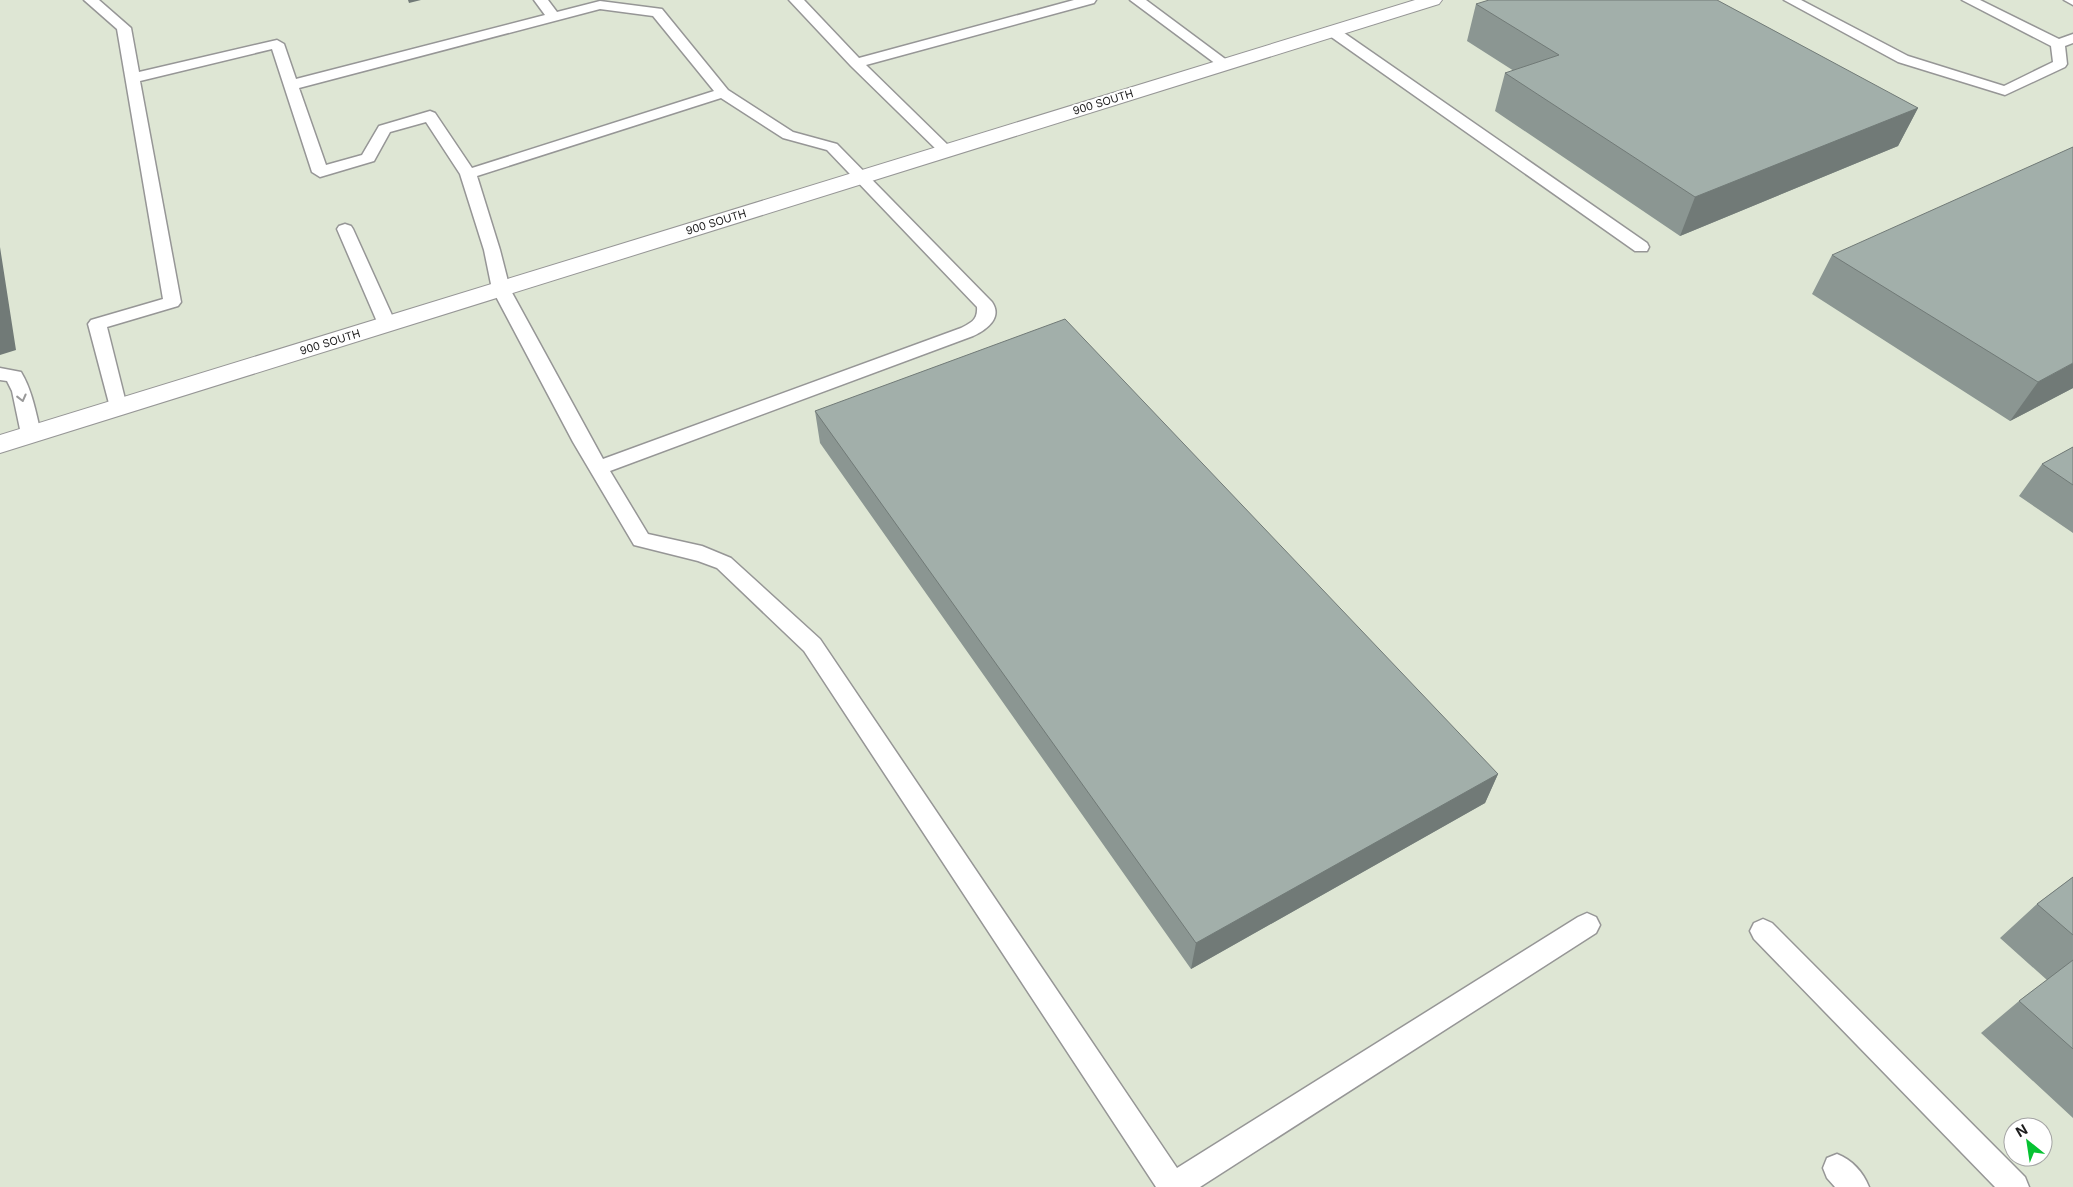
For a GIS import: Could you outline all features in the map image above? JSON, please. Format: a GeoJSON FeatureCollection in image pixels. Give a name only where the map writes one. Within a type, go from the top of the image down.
{"type":"FeatureCollection","features":[{"type":"Feature","properties":{"kind":"street","name":"900 SOUTH"},"geometry":{"type":"LineString","coordinates":[[0,444],[1433,0]]}},
{"type":"Feature","properties":{"kind":"lane"},"geometry":{"type":"LineString","coordinates":[[92,0],[124,28],[172,302],[97,324],[118,407]]}},
{"type":"Feature","properties":{"kind":"lane"},"geometry":{"type":"LineString","coordinates":[[541,0],[554,16]]}},
{"type":"Feature","properties":{"kind":"lane"},"geometry":{"type":"LineString","coordinates":[[796,0],[946,151]]}},
{"type":"Feature","properties":{"kind":"lane"},"geometry":{"type":"LineString","coordinates":[[856,62],[1089,0]]}},
{"type":"Feature","properties":{"kind":"lane"},"geometry":{"type":"LineString","coordinates":[[1137,0],[1225,64]]}},
{"type":"Feature","properties":{"kind":"lane"},"geometry":{"type":"LineString","coordinates":[[1791,0],[1903,59],[2005,91],[2060,64],[2058,44]]}},
{"type":"Feature","properties":{"kind":"lane"},"geometry":{"type":"LineString","coordinates":[[1969,0],[2058,44],[2073,38]]}},
{"type":"Feature","properties":{"kind":"lane"},"geometry":{"type":"LineString","coordinates":[[292,84],[600,5],[657,12],[723,93],[788,134],[832,147],[986,306],[987,316],[983,324],[598,468]]}},
{"type":"Feature","properties":{"kind":"lane"},"geometry":{"type":"LineString","coordinates":[[1332,31],[1641,247]]}},
{"type":"Feature","properties":{"kind":"lane"},"geometry":{"type":"LineString","coordinates":[[133,78],[276,44],[292,84],[320,172],[368,158],[384,129],[430,116],[468,174],[492,250],[501,289],[598,468],[641,540],[702,554],[724,563],[812,645],[1174,1187],[1587,925]]}},
{"type":"Feature","properties":{"kind":"lane"},"geometry":{"type":"LineString","coordinates":[[468,174],[723,93]]}},
{"type":"Feature","properties":{"kind":"lane"},"geometry":{"type":"LineString","coordinates":[[344,229],[387,324]]}},
{"type":"Feature","properties":{"kind":"lane"},"geometry":{"type":"LineString","coordinates":[[0,374],[14,376],[21,392],[31,434]]}},
{"type":"Feature","properties":{"kind":"lane"},"geometry":{"type":"LineString","coordinates":[[1762,931],[2015,1187]]}},
{"type":"Feature","properties":{"kind":"shaded area"},"geometry":{"type":"Polygon","coordinates":[[[0,0],[2073,0],[2073,1187],[0,1187],[0,0]]]}},
{"type":"Feature","properties":{"kind":"building"},"geometry":{"type":"Polygon","coordinates":[[[1489,0],[1717,0],[1918,108],[1695,197],[1505,73],[1559,55],[1476,4],[1489,0]]]}},
{"type":"Feature","properties":{"kind":"building"},"geometry":{"type":"Polygon","coordinates":[[[2073,147],[2073,363],[2038,382],[1832,255],[2073,147]]]}},
{"type":"Feature","properties":{"kind":"building"},"geometry":{"type":"Polygon","coordinates":[[[1065,319],[1498,774],[1196,943],[815,411],[1065,319]]]}},
{"type":"Feature","properties":{"kind":"building"},"geometry":{"type":"Polygon","coordinates":[[[2073,447],[2073,485],[2042,464],[2073,447]]]}},
{"type":"Feature","properties":{"kind":"building"},"geometry":{"type":"Polygon","coordinates":[[[2073,877],[2073,935],[2037,904],[2073,877]]]}},
{"type":"Feature","properties":{"kind":"building"},"geometry":{"type":"Polygon","coordinates":[[[2073,960],[2073,1049],[2019,1001],[2073,960]]]}}]}
